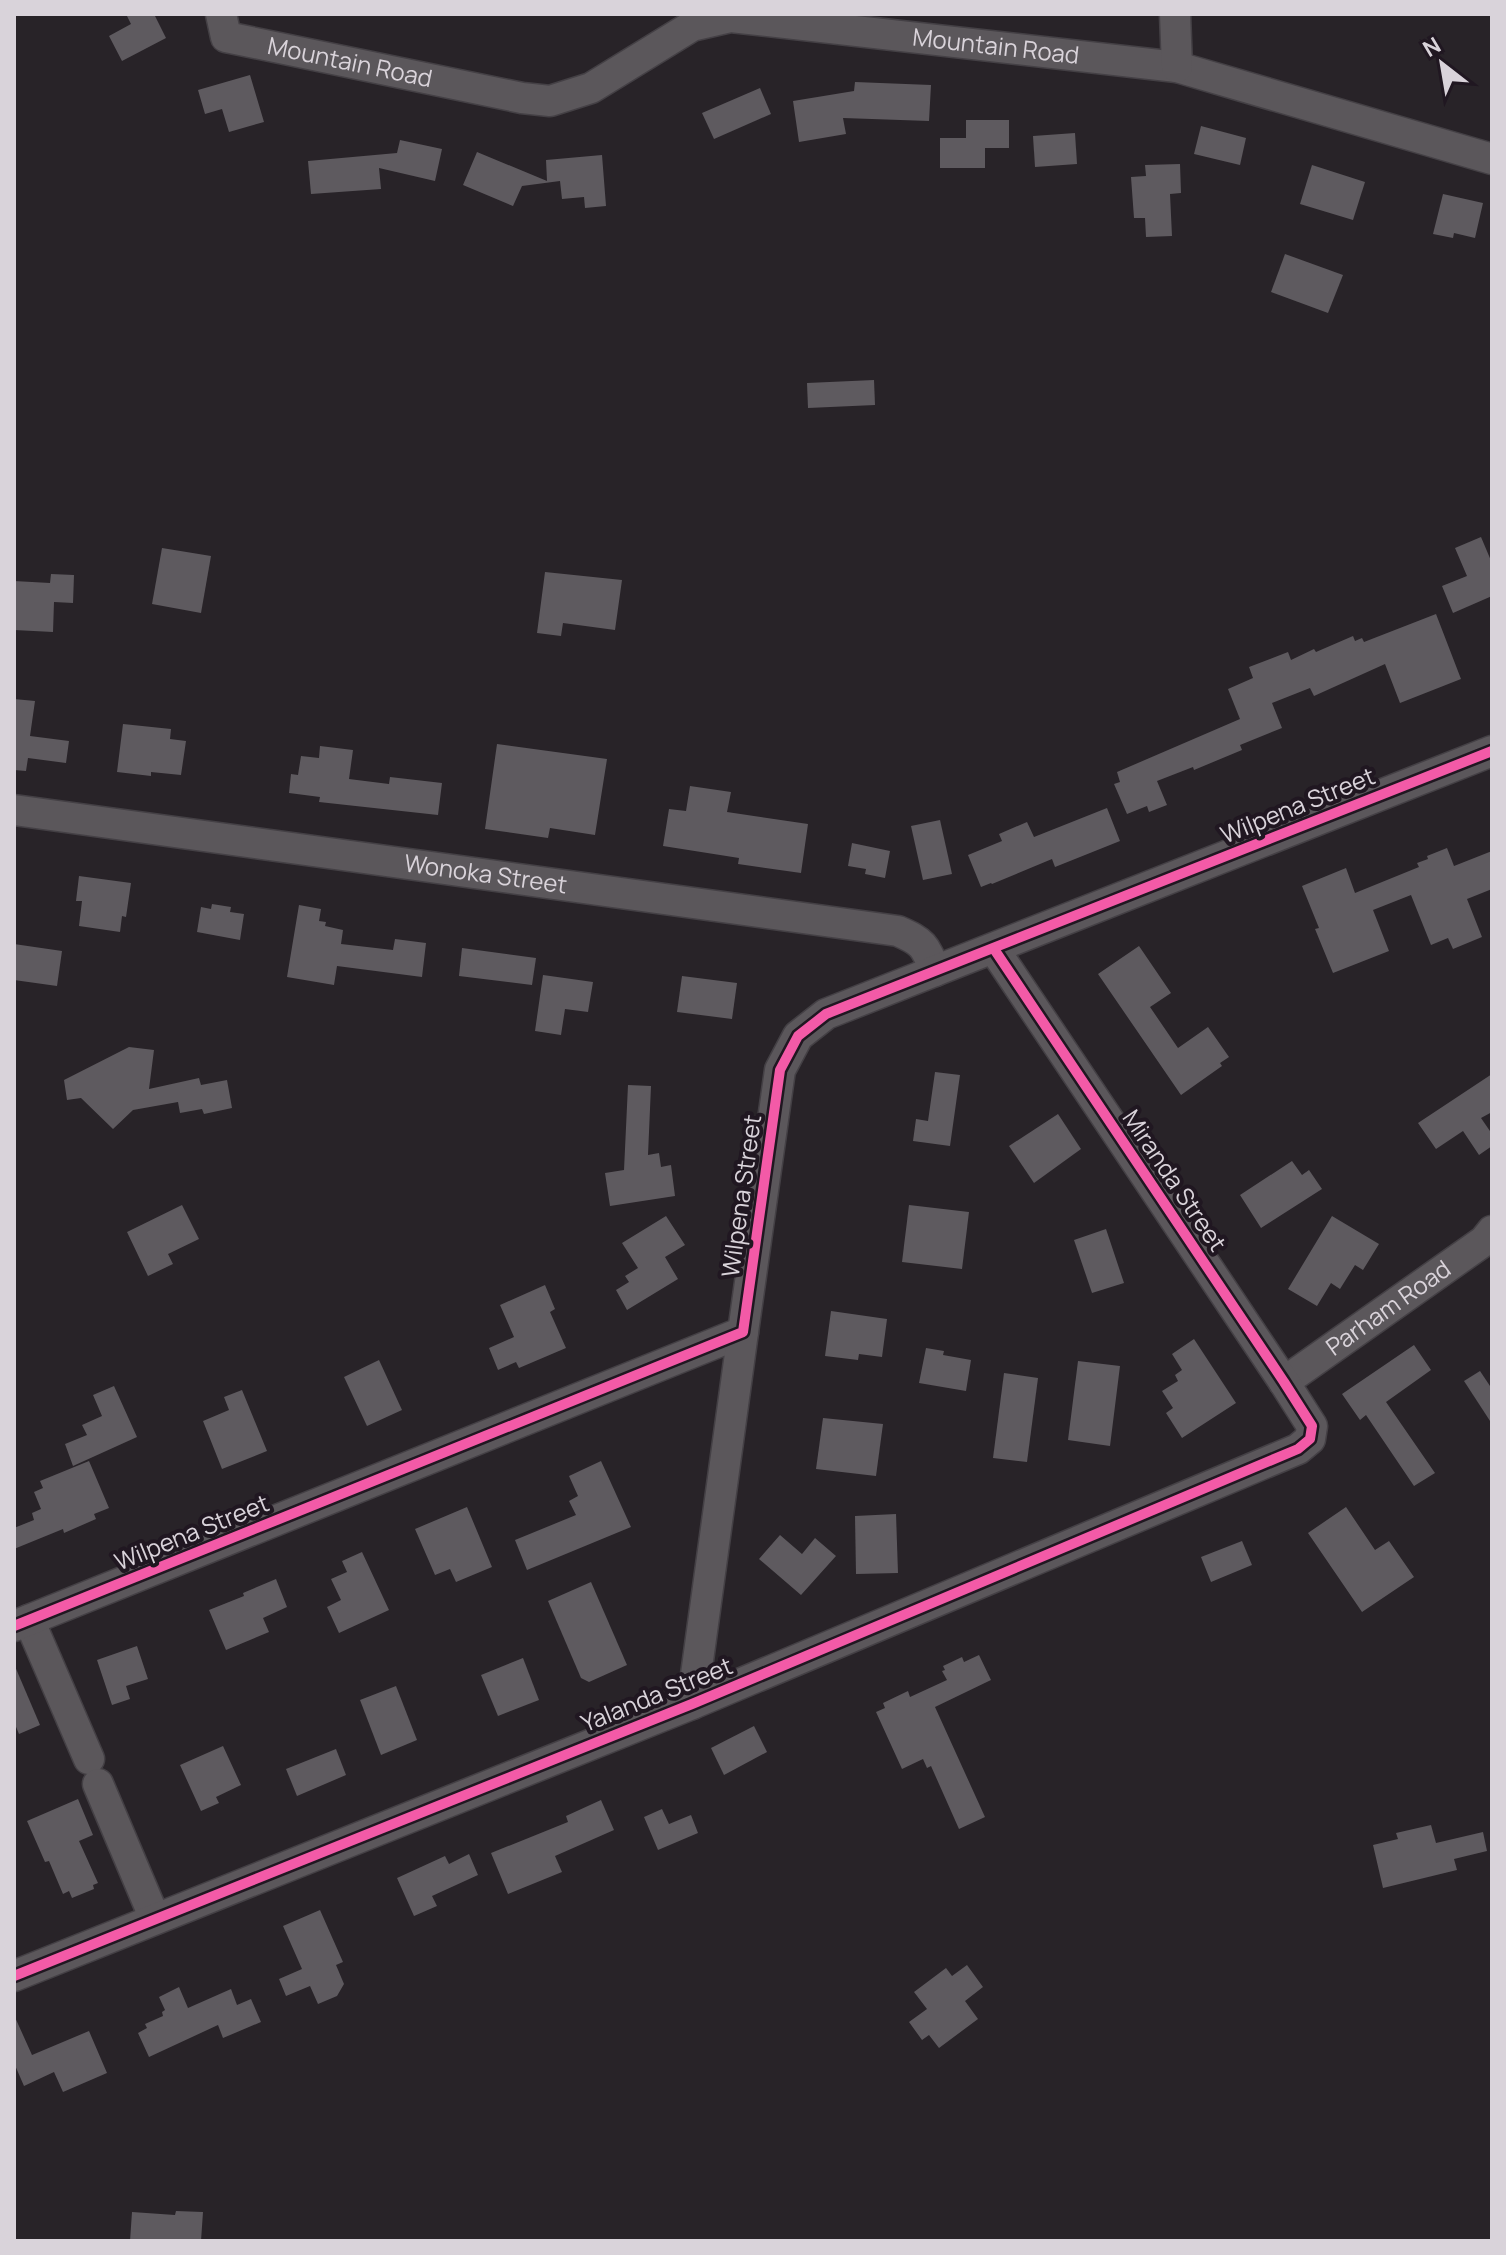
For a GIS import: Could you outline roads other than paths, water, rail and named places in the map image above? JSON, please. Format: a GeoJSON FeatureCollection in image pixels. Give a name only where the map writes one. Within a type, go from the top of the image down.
{"type":"FeatureCollection","features":[{"type":"Feature","properties":{"kind":"street"},"geometry":{"type":"LineString","coordinates":[[1175,14],[1177,67]]}},
{"type":"Feature","properties":{"kind":"street","name":"Mountain Road"},"geometry":{"type":"LineString","coordinates":[[224,25],[522,98],[550,101],[591,88],[692,20],[731,17],[1177,67],[1492,159]]}},
{"type":"Feature","properties":{"kind":"street","name":"Wilpena Street"},"geometry":{"type":"LineString","coordinates":[[692,1704],[780,1070],[798,1036],[826,1014],[1492,751]]}},
{"type":"Feature","properties":{"kind":"street","name":"Wonoka Street"},"geometry":{"type":"LineString","coordinates":[[14,810],[898,931],[918,940],[928,952],[935,971]]}},
{"type":"Feature","properties":{"kind":"street","name":"Miranda Street"},"geometry":{"type":"LineString","coordinates":[[994,949],[1284,1382],[1312,1426],[1310,1439]]}},
{"type":"Feature","properties":{"kind":"street","name":"Parham Road"},"geometry":{"type":"LineString","coordinates":[[1284,1382],[1484,1241],[1492,1231]]}},
{"type":"Feature","properties":{"kind":"street","name":"Wilpena Street"},"geometry":{"type":"LineString","coordinates":[[22,1623],[743,1332]]}},
{"type":"Feature","properties":{"kind":"street","name":"Yalanda Street"},"geometry":{"type":"LineString","coordinates":[[14,1976],[692,1704],[1298,1449],[1310,1439]]}},
{"type":"Feature","properties":{"kind":"street"},"geometry":{"type":"LineString","coordinates":[[22,1623],[94,1772],[155,1919]]}}]}
